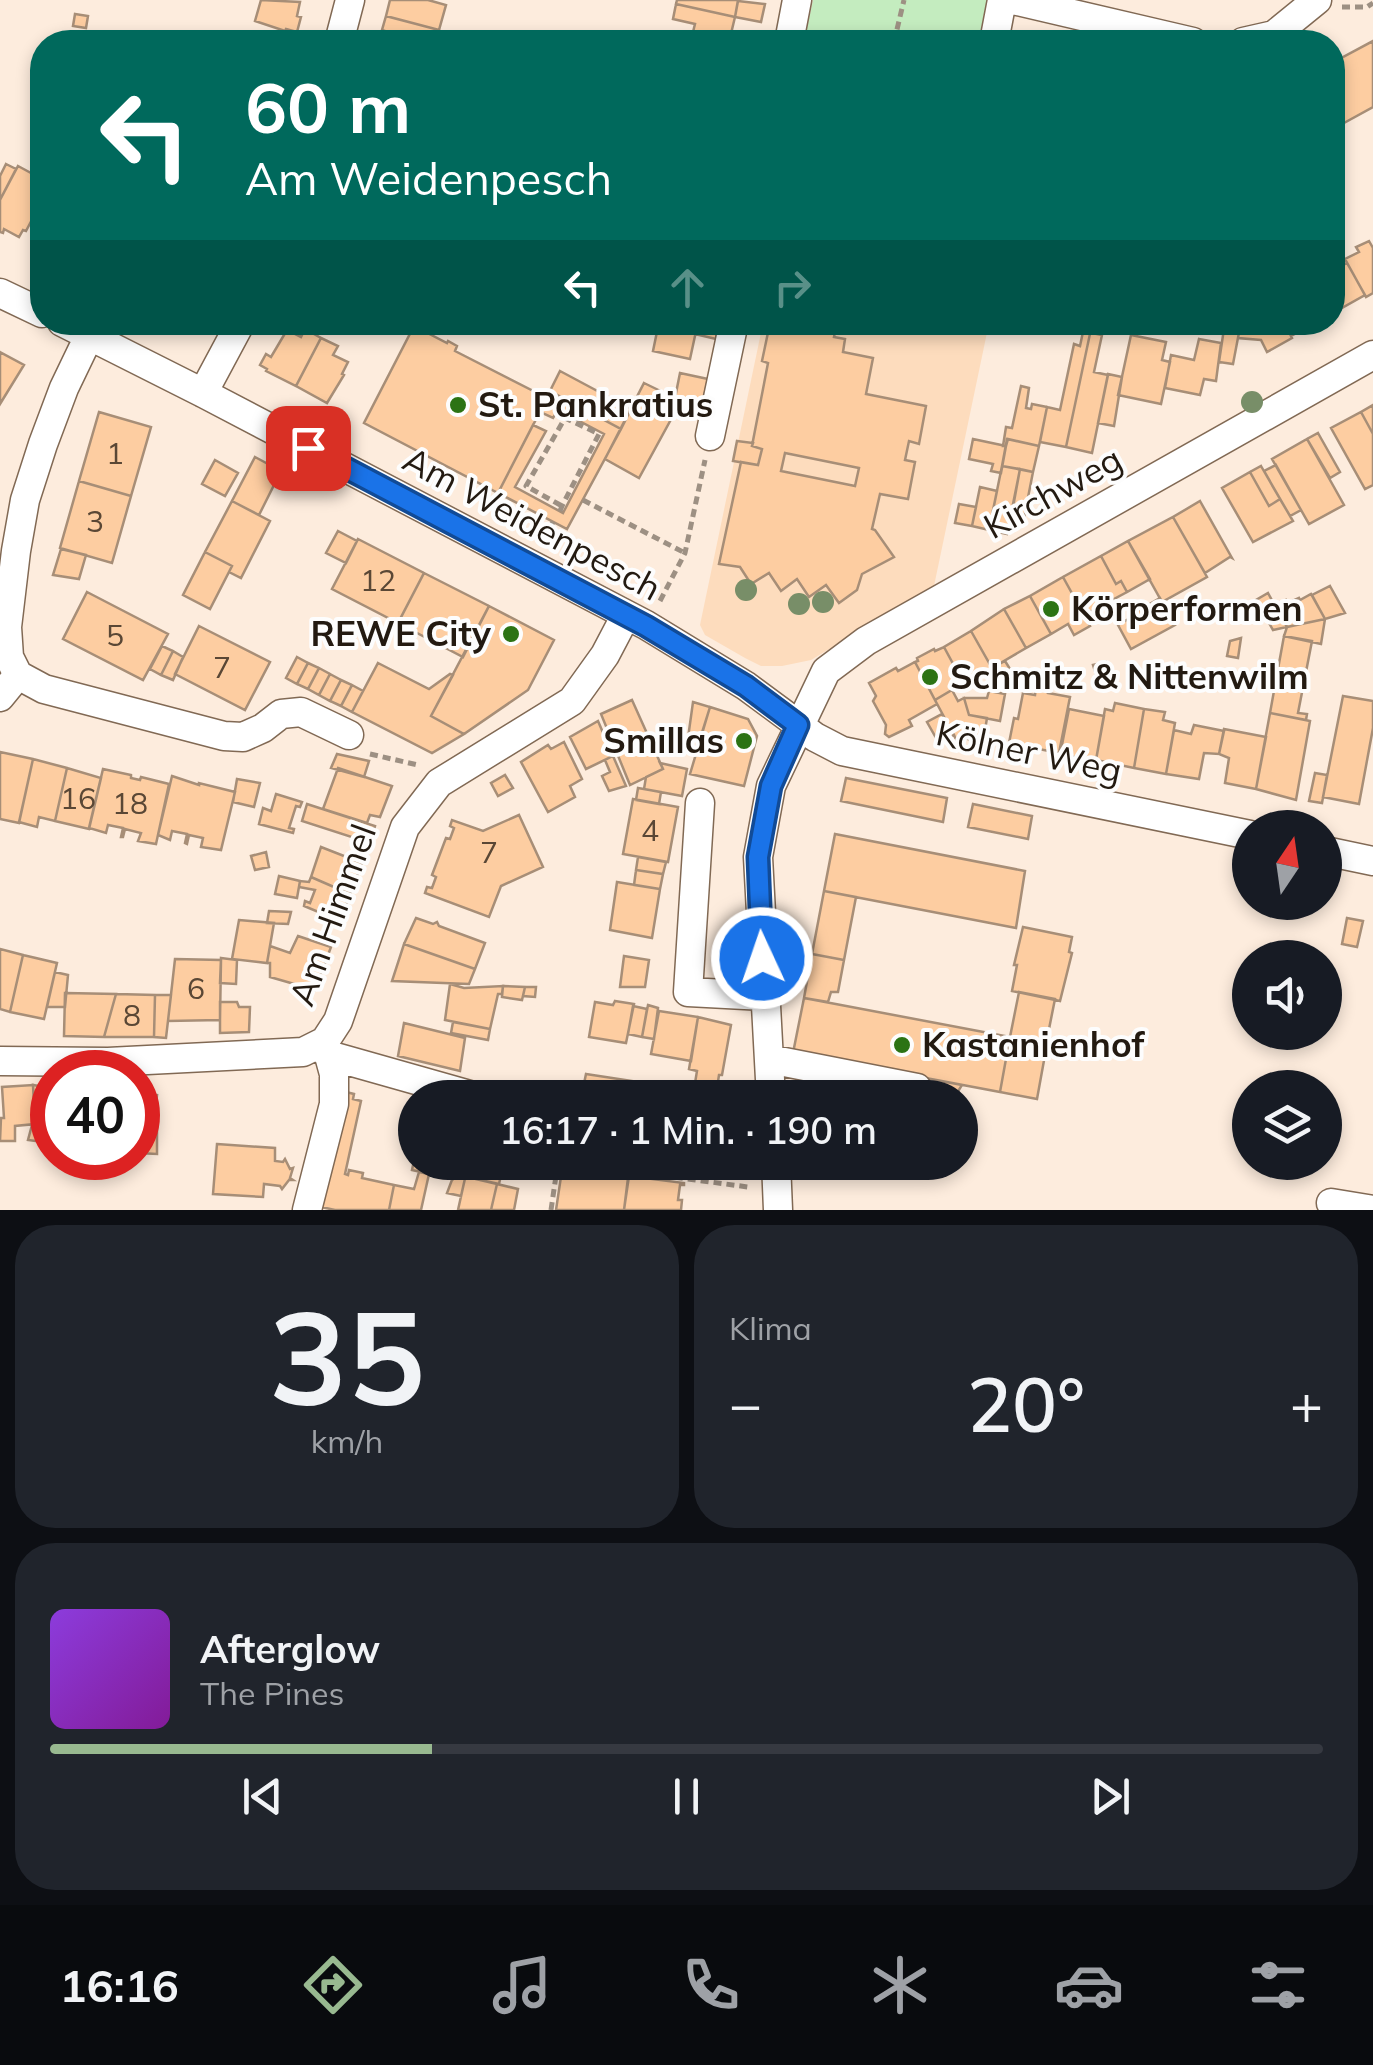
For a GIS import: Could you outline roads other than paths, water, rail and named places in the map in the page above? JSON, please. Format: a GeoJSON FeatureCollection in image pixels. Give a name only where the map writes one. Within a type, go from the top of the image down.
{"type":"FeatureCollection","features":[{"type":"Feature","properties":{"kind":"street"},"geometry":{"type":"LineString","coordinates":[[342,30],[350,0]]}},
{"type":"Feature","properties":{"kind":"street"},"geometry":{"type":"LineString","coordinates":[[791,30],[797,0]]}},
{"type":"Feature","properties":{"kind":"street"},"geometry":{"type":"LineString","coordinates":[[996,30],[1002,0]]}},
{"type":"Feature","properties":{"kind":"street"},"geometry":{"type":"LineString","coordinates":[[1013,0],[1142,30]]}},
{"type":"Feature","properties":{"kind":"street"},"geometry":{"type":"LineString","coordinates":[[1279,30],[1318,0]]}},
{"type":"Feature","properties":{"kind":"street"},"geometry":{"type":"LineString","coordinates":[[0,293],[30,307]]}},
{"type":"Feature","properties":{"kind":"street"},"geometry":{"type":"LineString","coordinates":[[202,392],[234,335]]}},
{"type":"Feature","properties":{"kind":"street"},"geometry":{"type":"LineString","coordinates":[[710,436],[731,335]]}},
{"type":"Feature","properties":{"kind":"street"},"geometry":{"type":"LineString","coordinates":[[89,336],[64,388],[25,500],[7,627],[9,686],[44,689],[224,736],[243,738],[281,714],[301,712],[349,735]]}},
{"type":"Feature","properties":{"kind":"street","name":"Am Weidenpesch"},"geometry":{"type":"LineString","coordinates":[[89,336],[636,620],[746,686],[798,725]]}},
{"type":"Feature","properties":{"kind":"street","name":"Kirchweg"},"geometry":{"type":"LineString","coordinates":[[771,1080],[758,857],[771,786],[826,670],[866,641],[1373,355]]}},
{"type":"Feature","properties":{"kind":"street","name":"Am Himmel"},"geometry":{"type":"LineString","coordinates":[[326,1048],[405,827],[438,783],[572,701],[636,620]]}},
{"type":"Feature","properties":{"kind":"street","name":"Kölner Weg"},"geometry":{"type":"LineString","coordinates":[[798,725],[842,751],[1232,832]]}},
{"type":"Feature","properties":{"kind":"street"},"geometry":{"type":"LineString","coordinates":[[700,803],[688,992],[764,996]]}},
{"type":"Feature","properties":{"kind":"street"},"geometry":{"type":"LineString","coordinates":[[1342,854],[1373,860]]}},
{"type":"Feature","properties":{"kind":"street"},"geometry":{"type":"LineString","coordinates":[[307,1210],[334,1104],[334,1074],[326,1048]]}},
{"type":"Feature","properties":{"kind":"street"},"geometry":{"type":"LineString","coordinates":[[0,1061],[108,1062],[326,1048],[425,1080]]}},
{"type":"Feature","properties":{"kind":"street"},"geometry":{"type":"LineString","coordinates":[[769,1058],[878,1080]]}},
{"type":"Feature","properties":{"kind":"street"},"geometry":{"type":"LineString","coordinates":[[1330,1202],[1373,1210]]}},
{"type":"Feature","properties":{"kind":"place","name":"St. Pankratius"},"geometry":{"type":"Point","coordinates":[458,405]}},
{"type":"Feature","properties":{"kind":"place","name":"Körperformen"},"geometry":{"type":"Point","coordinates":[1051,609]}},
{"type":"Feature","properties":{"kind":"place","name":"REWE City"},"geometry":{"type":"Point","coordinates":[511,634]}},
{"type":"Feature","properties":{"kind":"place","name":"Schmitz & Nittenwilm"},"geometry":{"type":"Point","coordinates":[930,677]}},
{"type":"Feature","properties":{"kind":"place","name":"Smillas"},"geometry":{"type":"Point","coordinates":[744,741]}},
{"type":"Feature","properties":{"kind":"place","name":"Kastanienhof"},"geometry":{"type":"Point","coordinates":[902,1045]}}]}
